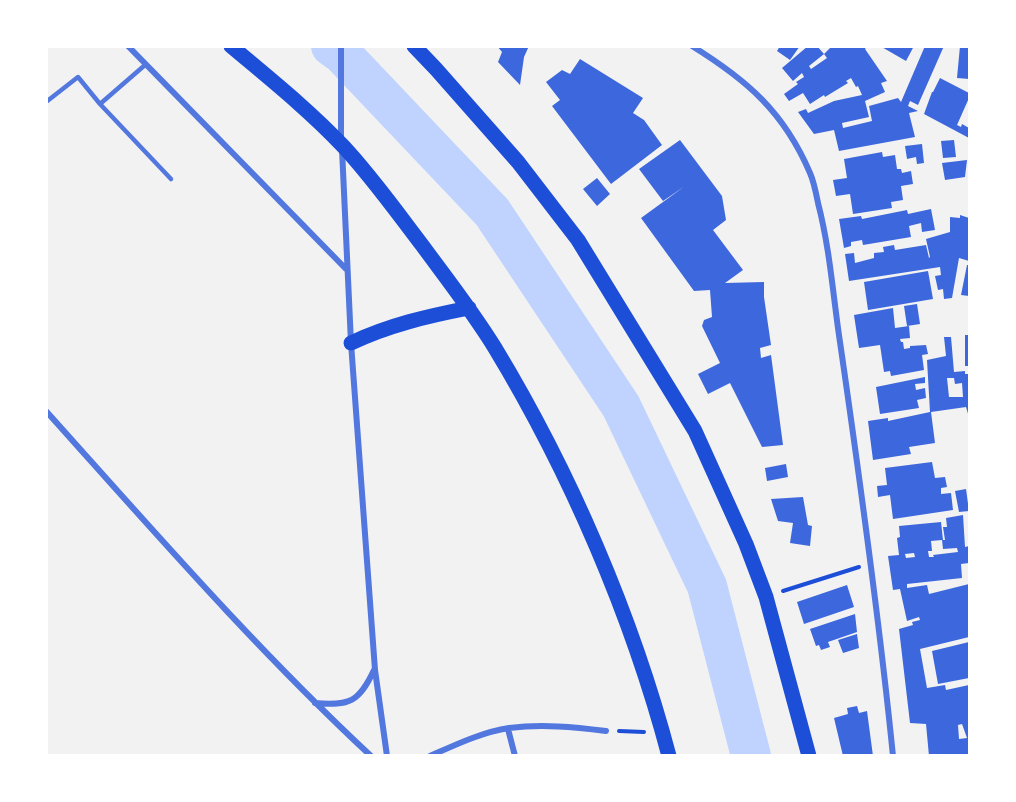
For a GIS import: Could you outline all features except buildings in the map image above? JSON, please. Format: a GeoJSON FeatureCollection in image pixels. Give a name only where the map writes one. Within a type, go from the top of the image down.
{"type":"FeatureCollection","features":[{"type":"Feature","properties":{"kind":"main road"},"geometry":{"type":"LineString","coordinates":[[231,46],[312,116],[367,173],[469,308],[495,347],[526,400],[572,493],[624,614],[669,756]]}},
{"type":"Feature","properties":{"kind":"main road"},"geometry":{"type":"LineString","coordinates":[[414,46],[518,162],[578,240],[695,431],[746,544],[766,597],[809,756]]}},
{"type":"Feature","properties":{"kind":"main road"},"geometry":{"type":"LineString","coordinates":[[351,343],[401,323],[469,308]]}},
{"type":"Feature","properties":{"kind":"street"},"geometry":{"type":"LineString","coordinates":[[128,46],[347,269]]}},
{"type":"Feature","properties":{"kind":"street"},"geometry":{"type":"LineString","coordinates":[[341,46],[341,145],[351,343],[375,670],[387,756]]}},
{"type":"Feature","properties":{"kind":"street"},"geometry":{"type":"LineString","coordinates":[[692,46],[746,84],[767,103],[790,134],[811,175],[823,223],[871,563],[893,756]]}},
{"type":"Feature","properties":{"kind":"street"},"geometry":{"type":"LineString","coordinates":[[46,411],[178,558],[315,703],[371,756]]}},
{"type":"Feature","properties":{"kind":"street"},"geometry":{"type":"LineString","coordinates":[[315,703],[339,705],[351,700],[367,685],[375,670]]}},
{"type":"Feature","properties":{"kind":"street"},"geometry":{"type":"LineString","coordinates":[[430,756],[474,738],[508,729],[558,726],[606,731]]}},
{"type":"Feature","properties":{"kind":"street"},"geometry":{"type":"LineString","coordinates":[[508,729],[515,756]]}},
{"type":"Feature","properties":{"kind":"lane"},"geometry":{"type":"LineString","coordinates":[[100,104],[145,65]]}},
{"type":"Feature","properties":{"kind":"lane"},"geometry":{"type":"LineString","coordinates":[[46,102],[78,77],[100,104],[171,179]]}},
{"type":"Feature","properties":{"kind":"path"},"geometry":{"type":"LineString","coordinates":[[766,597],[871,563]]}},
{"type":"Feature","properties":{"kind":"path"},"geometry":{"type":"LineString","coordinates":[[606,731],[663,733]]}},
{"type":"Feature","properties":{"kind":"waterway"},"geometry":{"type":"LineString","coordinates":[[331,46],[342,54],[492,212],[621,406],[707,586],[751,756]]}}]}
